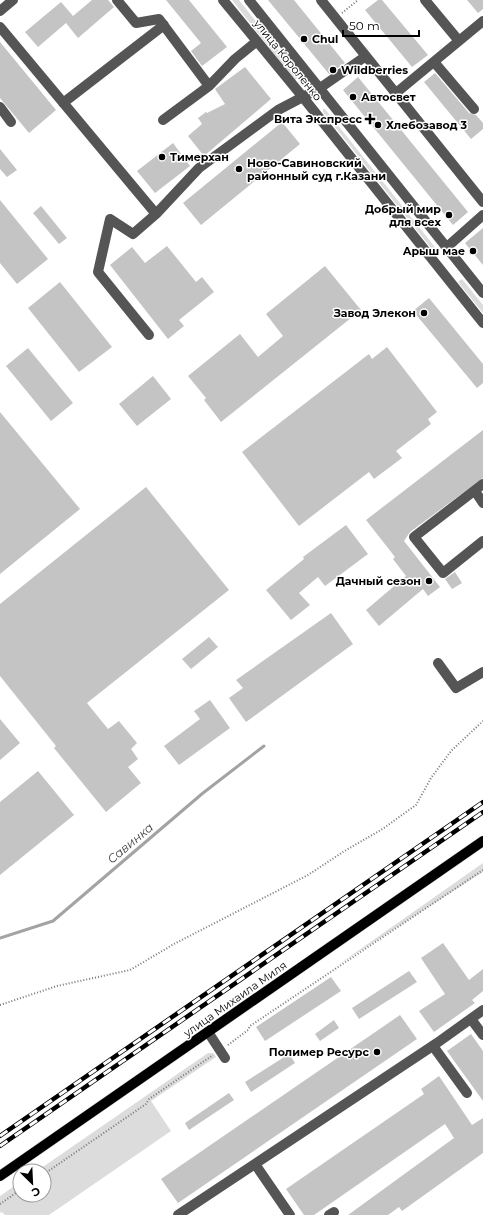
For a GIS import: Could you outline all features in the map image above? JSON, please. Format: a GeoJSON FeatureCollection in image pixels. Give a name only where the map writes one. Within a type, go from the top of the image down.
{"type":"FeatureCollection","features":[{"type":"Feature","properties":{"kind":"main road","name":"улица Михаила Миля"},"geometry":{"type":"LineString","coordinates":[[0,1176],[483,841]]}},
{"type":"Feature","properties":{"kind":"street"},"geometry":{"type":"LineString","coordinates":[[0,11],[13,0]]}},
{"type":"Feature","properties":{"kind":"street"},"geometry":{"type":"LineString","coordinates":[[117,0],[136,23],[159,19],[209,86]]}},
{"type":"Feature","properties":{"kind":"street","name":"улица Короленко"},"geometry":{"type":"LineString","coordinates":[[223,0],[302,96],[483,323]]}},
{"type":"Feature","properties":{"kind":"street","name":"улица Короленко"},"geometry":{"type":"LineString","coordinates":[[249,0],[483,293]]}},
{"type":"Feature","properties":{"kind":"street"},"geometry":{"type":"LineString","coordinates":[[321,0],[483,202]]}},
{"type":"Feature","properties":{"kind":"street"},"geometry":{"type":"LineString","coordinates":[[424,0],[459,42]]}},
{"type":"Feature","properties":{"kind":"street"},"geometry":{"type":"LineString","coordinates":[[396,93],[483,21]]}},
{"type":"Feature","properties":{"kind":"street"},"geometry":{"type":"LineString","coordinates":[[63,103],[164,25]]}},
{"type":"Feature","properties":{"kind":"street"},"geometry":{"type":"LineString","coordinates":[[0,27],[156,214]]}},
{"type":"Feature","properties":{"kind":"street"},"geometry":{"type":"LineString","coordinates":[[163,120],[209,86],[235,59],[257,41]]}},
{"type":"Feature","properties":{"kind":"street"},"geometry":{"type":"LineString","coordinates":[[149,335],[98,272],[110,220],[133,234],[156,214],[199,168],[278,110],[302,96],[320,88],[366,56]]}},
{"type":"Feature","properties":{"kind":"street"},"geometry":{"type":"LineString","coordinates":[[434,62],[474,109]]}},
{"type":"Feature","properties":{"kind":"street"},"geometry":{"type":"LineString","coordinates":[[0,107],[11,122]]}},
{"type":"Feature","properties":{"kind":"street"},"geometry":{"type":"LineString","coordinates":[[447,247],[483,214]]}},
{"type":"Feature","properties":{"kind":"street"},"geometry":{"type":"LineString","coordinates":[[439,267],[454,256]]}},
{"type":"Feature","properties":{"kind":"street"},"geometry":{"type":"LineString","coordinates":[[483,503],[479,488],[414,537],[443,573],[483,542]]}},
{"type":"Feature","properties":{"kind":"street"},"geometry":{"type":"LineString","coordinates":[[438,663],[456,688],[483,672]]}},
{"type":"Feature","properties":{"kind":"street"},"geometry":{"type":"LineString","coordinates":[[178,1215],[433,1046],[483,1010]]}},
{"type":"Feature","properties":{"kind":"street"},"geometry":{"type":"LineString","coordinates":[[471,1019],[483,1036]]}},
{"type":"Feature","properties":{"kind":"street"},"geometry":{"type":"LineString","coordinates":[[208,1032],[223,1054]]}},
{"type":"Feature","properties":{"kind":"street"},"geometry":{"type":"LineString","coordinates":[[433,1046],[468,1094]]}},
{"type":"Feature","properties":{"kind":"street"},"geometry":{"type":"LineString","coordinates":[[255,1164],[290,1215]]}},
{"type":"Feature","properties":{"kind":"path"},"geometry":{"type":"LineString","coordinates":[[336,18],[358,0]]}},
{"type":"Feature","properties":{"kind":"path"},"geometry":{"type":"LineString","coordinates":[[0,1005],[57,986],[130,970],[174,944],[308,875],[384,828],[416,805],[431,778],[452,750],[483,721]]}},
{"type":"Feature","properties":{"kind":"path"},"geometry":{"type":"LineString","coordinates":[[52,1169],[146,1104],[149,1099],[223,1054],[248,1030],[250,1026],[483,870]]}},
{"type":"Feature","properties":{"kind":"path"},"geometry":{"type":"LineString","coordinates":[[0,1204],[12,1196]]}},
{"type":"Feature","properties":{"kind":"shaded area"},"geometry":{"type":"Polygon","coordinates":[[[232,0],[239,0],[300,77],[295,80],[232,0]]]}},
{"type":"Feature","properties":{"kind":"shaded area"},"geometry":{"type":"Polygon","coordinates":[[[323,109],[325,109],[438,251],[435,253],[323,112],[323,109]]]}},
{"type":"Feature","properties":{"kind":"shaded area"},"geometry":{"type":"Polygon","coordinates":[[[462,279],[483,305],[483,313],[458,282],[462,279]]]}},
{"type":"Feature","properties":{"kind":"shaded area"},"geometry":{"type":"Polygon","coordinates":[[[483,863],[483,872],[335,967],[483,863]]]}},
{"type":"Feature","properties":{"kind":"shaded area"},"geometry":{"type":"Polygon","coordinates":[[[208,1053],[213,1053],[216,1057],[151,1101],[171,1131],[49,1215],[5,1215],[2,1212],[0,1213],[0,1196],[12,1188],[12,1203],[52,1203],[52,1163],[49,1163],[208,1053]]]}},
{"type":"Feature","properties":{"kind":"building"},"geometry":{"type":"Polygon","coordinates":[[[92,0],[108,0],[114,7],[78,38],[66,23],[38,47],[25,32],[61,2],[73,16],[92,0]]]}},
{"type":"Feature","properties":{"kind":"building"},"geometry":{"type":"Polygon","coordinates":[[[166,0],[189,0],[227,47],[202,66],[191,51],[201,43],[166,0]]]}},
{"type":"Feature","properties":{"kind":"building"},"geometry":{"type":"Polygon","coordinates":[[[268,0],[294,0],[345,63],[329,74],[268,0]]]}},
{"type":"Feature","properties":{"kind":"building"},"geometry":{"type":"Polygon","coordinates":[[[378,0],[382,0],[428,55],[412,67],[365,10],[378,0]]]}},
{"type":"Feature","properties":{"kind":"building"},"geometry":{"type":"Polygon","coordinates":[[[467,0],[483,0],[483,9],[478,13],[467,0]]]}},
{"type":"Feature","properties":{"kind":"building"},"geometry":{"type":"Polygon","coordinates":[[[0,42],[56,110],[29,133],[0,98],[0,42]]]}},
{"type":"Feature","properties":{"kind":"building"},"geometry":{"type":"Polygon","coordinates":[[[245,67],[271,99],[204,156],[188,136],[202,124],[198,118],[206,112],[207,113],[225,104],[215,89],[245,67]]]}},
{"type":"Feature","properties":{"kind":"building"},"geometry":{"type":"Polygon","coordinates":[[[435,73],[469,113],[476,115],[483,123],[483,129],[471,139],[424,82],[435,73]]]}},
{"type":"Feature","properties":{"kind":"building"},"geometry":{"type":"Polygon","coordinates":[[[358,77],[468,212],[453,225],[343,90],[358,77]]]}},
{"type":"Feature","properties":{"kind":"building"},"geometry":{"type":"Polygon","coordinates":[[[282,122],[300,144],[201,225],[183,203],[282,122]]]}},
{"type":"Feature","properties":{"kind":"building"},"geometry":{"type":"Polygon","coordinates":[[[173,143],[190,166],[155,193],[137,171],[173,143]]]}},
{"type":"Feature","properties":{"kind":"building"},"geometry":{"type":"Polygon","coordinates":[[[0,149],[17,170],[7,177],[0,169],[0,149]]]}},
{"type":"Feature","properties":{"kind":"building"},"geometry":{"type":"Polygon","coordinates":[[[0,200],[48,259],[17,284],[0,263],[0,200]]]}},
{"type":"Feature","properties":{"kind":"building"},"geometry":{"type":"Polygon","coordinates":[[[41,206],[67,238],[59,244],[33,213],[41,206]]]}},
{"type":"Feature","properties":{"kind":"building"},"geometry":{"type":"Polygon","coordinates":[[[483,228],[483,265],[465,243],[483,228]]]}},
{"type":"Feature","properties":{"kind":"building"},"geometry":{"type":"Polygon","coordinates":[[[167,246],[196,282],[202,277],[214,292],[179,320],[184,326],[168,339],[110,265],[132,247],[145,263],[167,246]]]}},
{"type":"Feature","properties":{"kind":"building"},"geometry":{"type":"Polygon","coordinates":[[[325,266],[361,310],[221,422],[204,400],[206,398],[188,376],[240,334],[258,357],[283,336],[266,314],[325,266]]]}},
{"type":"Feature","properties":{"kind":"building"},"geometry":{"type":"Polygon","coordinates":[[[60,282],[112,347],[79,372],[28,308],[60,282]]]}},
{"type":"Feature","properties":{"kind":"building"},"geometry":{"type":"Polygon","coordinates":[[[429,298],[483,364],[483,383],[477,388],[413,311],[429,298]]]}},
{"type":"Feature","properties":{"kind":"building"},"geometry":{"type":"Polygon","coordinates":[[[387,347],[437,412],[428,419],[431,424],[396,451],[402,458],[374,479],[369,472],[299,526],[242,452],[369,354],[372,359],[387,347]]]}},
{"type":"Feature","properties":{"kind":"building"},"geometry":{"type":"Polygon","coordinates":[[[28,348],[73,403],[51,421],[6,366],[28,348]]]}},
{"type":"Feature","properties":{"kind":"building"},"geometry":{"type":"Polygon","coordinates":[[[153,376],[171,399],[137,426],[119,404],[153,376]]]}},
{"type":"Feature","properties":{"kind":"building"},"geometry":{"type":"Polygon","coordinates":[[[0,412],[80,509],[0,574],[0,412]]]}},
{"type":"Feature","properties":{"kind":"building"},"geometry":{"type":"Polygon","coordinates":[[[483,430],[483,478],[410,532],[404,541],[440,587],[428,596],[423,589],[379,626],[366,610],[406,576],[393,559],[395,557],[366,520],[483,430]]]}},
{"type":"Feature","properties":{"kind":"building"},"geometry":{"type":"Polygon","coordinates":[[[146,487],[229,590],[87,703],[108,729],[119,721],[137,743],[131,749],[138,759],[128,767],[141,783],[106,812],[54,748],[56,746],[0,676],[0,604],[146,487]]]}},
{"type":"Feature","properties":{"kind":"building"},"geometry":{"type":"Polygon","coordinates":[[[346,525],[368,554],[325,586],[318,577],[299,593],[310,605],[291,620],[266,590],[304,559],[303,557],[346,525]]]}},
{"type":"Feature","properties":{"kind":"building"},"geometry":{"type":"Polygon","coordinates":[[[455,572],[462,583],[452,589],[445,579],[455,572]]]}},
{"type":"Feature","properties":{"kind":"building"},"geometry":{"type":"Polygon","coordinates":[[[331,613],[353,644],[246,722],[229,698],[243,688],[236,680],[331,613]]]}},
{"type":"Feature","properties":{"kind":"building"},"geometry":{"type":"Polygon","coordinates":[[[209,637],[218,647],[191,669],[182,659],[209,637]]]}},
{"type":"Feature","properties":{"kind":"building"},"geometry":{"type":"Polygon","coordinates":[[[210,700],[230,728],[179,765],[164,746],[200,719],[194,711],[210,700]]]}},
{"type":"Feature","properties":{"kind":"building"},"geometry":{"type":"Polygon","coordinates":[[[0,719],[20,743],[0,760],[0,719]]]}},
{"type":"Feature","properties":{"kind":"building"},"geometry":{"type":"Polygon","coordinates":[[[38,771],[74,815],[0,875],[0,802],[38,771]]]}},
{"type":"Feature","properties":{"kind":"building"},"geometry":{"type":"Polygon","coordinates":[[[443,943],[469,980],[483,969],[483,991],[472,1000],[475,1003],[434,1032],[419,1011],[445,994],[421,958],[443,943]]]}},
{"type":"Feature","properties":{"kind":"building"},"geometry":{"type":"Polygon","coordinates":[[[409,971],[417,982],[359,1019],[352,1008],[409,971]]]}},
{"type":"Feature","properties":{"kind":"building"},"geometry":{"type":"Polygon","coordinates":[[[331,977],[341,991],[265,1041],[256,1027],[331,977]]]}},
{"type":"Feature","properties":{"kind":"building"},"geometry":{"type":"Polygon","coordinates":[[[400,1015],[417,1039],[178,1203],[161,1179],[400,1015]]]}},
{"type":"Feature","properties":{"kind":"building"},"geometry":{"type":"Polygon","coordinates":[[[334,1020],[339,1028],[320,1041],[315,1034],[334,1020]]]}},
{"type":"Feature","properties":{"kind":"building"},"geometry":{"type":"Polygon","coordinates":[[[471,1034],[483,1051],[483,1101],[447,1051],[471,1034]]]}},
{"type":"Feature","properties":{"kind":"building"},"geometry":{"type":"Polygon","coordinates":[[[289,1054],[295,1063],[251,1092],[245,1082],[289,1054]]]}},
{"type":"Feature","properties":{"kind":"building"},"geometry":{"type":"Polygon","coordinates":[[[439,1076],[472,1125],[483,1118],[483,1153],[402,1211],[399,1207],[388,1215],[348,1215],[454,1138],[445,1124],[314,1215],[304,1215],[286,1189],[424,1094],[421,1089],[439,1076]]]}},
{"type":"Feature","properties":{"kind":"building"},"geometry":{"type":"Polygon","coordinates":[[[229,1093],[234,1100],[189,1130],[185,1123],[229,1093]]]}},
{"type":"Feature","properties":{"kind":"waterway","name":"Савинка"},"geometry":{"type":"LineString","coordinates":[[0,938],[53,921],[203,793],[264,746]]}},
{"type":"Feature","properties":{"kind":"railway"},"geometry":{"type":"LineString","coordinates":[[0,1136],[483,802]]}},
{"type":"Feature","properties":{"kind":"railway"},"geometry":{"type":"LineString","coordinates":[[0,1146],[483,812]]}},
{"type":"Feature","properties":{"kind":"place","name":"Chul"},"geometry":{"type":"Point","coordinates":[304,39]}},
{"type":"Feature","properties":{"kind":"place","name":"Wildberries"},"geometry":{"type":"Point","coordinates":[333,70]}},
{"type":"Feature","properties":{"kind":"place","name":"Автосвет"},"geometry":{"type":"Point","coordinates":[353,97]}},
{"type":"Feature","properties":{"kind":"place","name":"Вита Экспресс"},"geometry":{"type":"Point","coordinates":[370,119]}},
{"type":"Feature","properties":{"kind":"place","name":"Хлебозавод 3"},"geometry":{"type":"Point","coordinates":[378,125]}},
{"type":"Feature","properties":{"kind":"place","name":"Тимерхан"},"geometry":{"type":"Point","coordinates":[162,157]}},
{"type":"Feature","properties":{"kind":"place","name":"Ново-Савиновский районный суд г.Казани"},"geometry":{"type":"Point","coordinates":[239,169]}},
{"type":"Feature","properties":{"kind":"place","name":"Добрый мир для всех"},"geometry":{"type":"Point","coordinates":[449,215]}},
{"type":"Feature","properties":{"kind":"place","name":"Арыш мае"},"geometry":{"type":"Point","coordinates":[473,251]}},
{"type":"Feature","properties":{"kind":"place","name":"Завод Элекон"},"geometry":{"type":"Point","coordinates":[424,313]}},
{"type":"Feature","properties":{"kind":"place","name":"Дачный сезон"},"geometry":{"type":"Point","coordinates":[429,581]}},
{"type":"Feature","properties":{"kind":"place","name":"Полимер Ресурс"},"geometry":{"type":"Point","coordinates":[377,1052]}}]}
